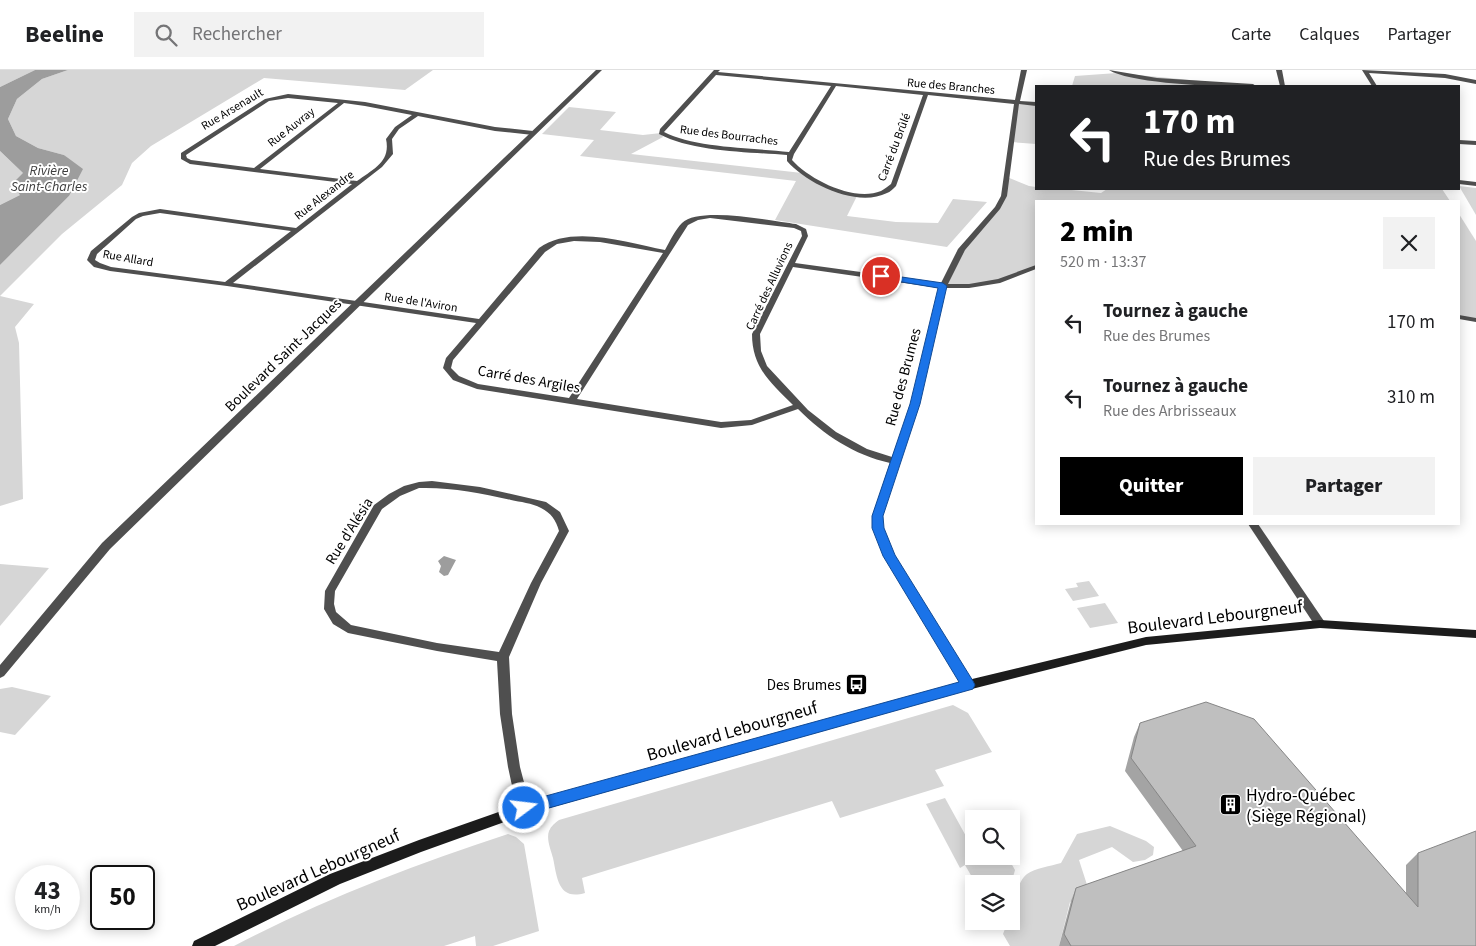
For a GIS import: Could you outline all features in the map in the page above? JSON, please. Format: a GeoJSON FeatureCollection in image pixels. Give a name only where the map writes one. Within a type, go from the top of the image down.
{"type":"FeatureCollection","features":[{"type":"Feature","properties":{"kind":"main road","name":"Boulevard Lebourgneuf"},"geometry":{"type":"LineString","coordinates":[[199,946],[335,879],[524,808],[968,685],[1151,639],[1320,624],[1476,634]]}},
{"type":"Feature","properties":{"kind":"street","name":"Boulevard Saint-Jacques"},"geometry":{"type":"LineString","coordinates":[[0,673],[106,546],[599,70]]}},
{"type":"Feature","properties":{"kind":"street","name":"Rue des Brumes"},"geometry":{"type":"LineString","coordinates":[[968,685],[889,556],[878,528],[877,516],[915,404],[943,286],[962,249],[998,208],[1004,196],[1017,102],[1024,70]]}},
{"type":"Feature","properties":{"kind":"street"},"geometry":{"type":"LineString","coordinates":[[1279,70],[1283,85]]}},
{"type":"Feature","properties":{"kind":"street","name":"Rue des Branches"},"geometry":{"type":"LineString","coordinates":[[716,71],[834,85],[1035,104]]}},
{"type":"Feature","properties":{"kind":"street","name":"Rue des Bourraches"},"geometry":{"type":"LineString","coordinates":[[716,71],[661,133],[668,138],[693,143],[791,154]]}},
{"type":"Feature","properties":{"kind":"street"},"geometry":{"type":"LineString","coordinates":[[1366,71],[1445,76],[1476,82]]}},
{"type":"Feature","properties":{"kind":"street"},"geometry":{"type":"LineString","coordinates":[[1366,71],[1373,85]]}},
{"type":"Feature","properties":{"kind":"street"},"geometry":{"type":"LineString","coordinates":[[1115,72],[1243,85]]}},
{"type":"Feature","properties":{"kind":"street"},"geometry":{"type":"LineString","coordinates":[[791,154],[834,85]]}},
{"type":"Feature","properties":{"kind":"street","name":"Carré du Brûlé"},"geometry":{"type":"LineString","coordinates":[[791,154],[789,160],[794,167],[827,188],[866,195],[884,194],[894,185],[926,94]]}},
{"type":"Feature","properties":{"kind":"street","name":"Rue Arsenault"},"geometry":{"type":"LineString","coordinates":[[357,184],[190,162],[184,159],[183,154],[268,99],[288,96],[342,102],[495,129],[533,133]]}},
{"type":"Feature","properties":{"kind":"street","name":"Rue Auvray"},"geometry":{"type":"LineString","coordinates":[[255,170],[342,102]]}},
{"type":"Feature","properties":{"kind":"street","name":"Rue Alexandre"},"geometry":{"type":"LineString","coordinates":[[227,284],[390,157],[392,150],[389,139],[397,128],[417,114]]}},
{"type":"Feature","properties":{"kind":"street"},"geometry":{"type":"LineString","coordinates":[[1460,142],[1476,143]]}},
{"type":"Feature","properties":{"kind":"street"},"geometry":{"type":"LineString","coordinates":[[1460,182],[1476,184]]}},
{"type":"Feature","properties":{"kind":"street","name":"Rue Allard"},"geometry":{"type":"LineString","coordinates":[[297,230],[172,212],[150,212],[134,218],[94,253],[91,260],[97,266],[110,269],[357,303]]}},
{"type":"Feature","properties":{"kind":"street","name":"Carré des Alluvions"},"geometry":{"type":"LineString","coordinates":[[572,401],[685,224],[701,216],[796,226],[804,230],[805,236],[756,334],[756,349],[764,368],[798,406],[836,436],[880,459],[896,461]]}},
{"type":"Feature","properties":{"kind":"street","name":"Carré des Argiles"},"geometry":{"type":"LineString","coordinates":[[667,252],[585,239],[561,240],[542,250],[449,360],[447,368],[451,374],[461,381],[478,386],[721,425],[742,426],[798,406]]}},
{"type":"Feature","properties":{"kind":"street"},"geometry":{"type":"LineString","coordinates":[[790,264],[943,286],[969,286],[1000,281],[1035,266]]}},
{"type":"Feature","properties":{"kind":"street","name":"Rue de l'Aviron"},"geometry":{"type":"LineString","coordinates":[[357,303],[482,322]]}},
{"type":"Feature","properties":{"kind":"street"},"geometry":{"type":"LineString","coordinates":[[1460,316],[1476,320]]}},
{"type":"Feature","properties":{"kind":"street","name":"Rue d'Alésia"},"geometry":{"type":"LineString","coordinates":[[502,657],[437,647],[348,629],[337,621],[330,612],[328,603],[330,590],[378,507],[389,498],[416,486],[438,484],[533,502],[555,511],[564,531],[536,583],[502,657],[506,714],[514,767],[524,808]]}},
{"type":"Feature","properties":{"kind":"street"},"geometry":{"type":"LineString","coordinates":[[1254,525],[1320,624]]}},
{"type":"Feature","properties":{"kind":"shaded area"},"geometry":{"type":"Polygon","coordinates":[[[0,70],[35,70],[0,87],[0,70]]]}},
{"type":"Feature","properties":{"kind":"shaded area"},"geometry":{"type":"Polygon","coordinates":[[[68,70],[433,70],[405,90],[264,78],[151,146],[132,163],[122,185],[62,234],[0,296],[0,265],[69,196],[73,163],[64,155],[38,148],[16,136],[8,119],[17,99],[42,79],[68,70]]]}},
{"type":"Feature","properties":{"kind":"shaded area"},"geometry":{"type":"Polygon","coordinates":[[[1117,73],[1243,85],[1072,85],[1075,76],[1117,73]]]}},
{"type":"Feature","properties":{"kind":"shaded area"},"geometry":{"type":"Polygon","coordinates":[[[1017,102],[1035,104],[1035,144],[1011,142],[1017,102]]]}},
{"type":"Feature","properties":{"kind":"shaded area"},"geometry":{"type":"Polygon","coordinates":[[[569,107],[616,112],[600,130],[643,135],[661,133],[663,137],[631,154],[802,173],[839,191],[858,194],[847,216],[896,222],[938,223],[953,199],[987,202],[947,247],[775,220],[796,181],[580,156],[594,140],[542,134],[569,107]]]}},
{"type":"Feature","properties":{"kind":"shaded area"},"geometry":{"type":"Polygon","coordinates":[[[0,151],[23,173],[20,195],[0,205],[0,151]]]}},
{"type":"Feature","properties":{"kind":"shaded area"},"geometry":{"type":"Polygon","coordinates":[[[1007,177],[1035,187],[1035,190],[1072,190],[1101,193],[1106,190],[1443,190],[1449,200],[1035,200],[1035,267],[1000,281],[969,286],[943,286],[955,259],[998,208],[1007,177]]]}},
{"type":"Feature","properties":{"kind":"shaded area"},"geometry":{"type":"Polygon","coordinates":[[[1460,186],[1476,188],[1476,215],[1460,188],[1460,186]]]}},
{"type":"Feature","properties":{"kind":"shaded area"},"geometry":{"type":"Polygon","coordinates":[[[1460,216],[1476,241],[1476,320],[1460,317],[1460,216]]]}},
{"type":"Feature","properties":{"kind":"shaded area"},"geometry":{"type":"Polygon","coordinates":[[[0,296],[34,304],[15,327],[19,343],[23,499],[0,506],[0,296]]]}},
{"type":"Feature","properties":{"kind":"shaded area"},"geometry":{"type":"Polygon","coordinates":[[[0,564],[49,568],[0,626],[0,564]]]}},
{"type":"Feature","properties":{"kind":"shaded area"},"geometry":{"type":"Polygon","coordinates":[[[1089,581],[1099,596],[1073,601],[1065,589],[1078,587],[1076,583],[1089,581]]]}},
{"type":"Feature","properties":{"kind":"shaded area"},"geometry":{"type":"Polygon","coordinates":[[[1105,603],[1118,623],[1090,628],[1077,608],[1105,603]]]}},
{"type":"Feature","properties":{"kind":"shaded area"},"geometry":{"type":"Polygon","coordinates":[[[12,687],[51,696],[15,735],[0,732],[0,689],[12,687]]]}},
{"type":"Feature","properties":{"kind":"shaded area"},"geometry":{"type":"Polygon","coordinates":[[[953,705],[968,713],[992,752],[935,770],[944,786],[840,818],[832,801],[582,878],[585,893],[569,894],[560,886],[548,837],[549,831],[559,820],[953,705]]]}},
{"type":"Feature","properties":{"kind":"shaded area"},"geometry":{"type":"Polygon","coordinates":[[[945,798],[965,834],[965,865],[960,868],[926,804],[945,798]]]}},
{"type":"Feature","properties":{"kind":"shaded area"},"geometry":{"type":"Polygon","coordinates":[[[1110,826],[1146,841],[1154,847],[1153,855],[1145,860],[1133,862],[1112,847],[1079,860],[1090,894],[1070,902],[1059,946],[1010,946],[1003,934],[1005,930],[1020,930],[1020,883],[1027,874],[1034,870],[1061,863],[1077,834],[1110,826]]]}},
{"type":"Feature","properties":{"kind":"shaded area"},"geometry":{"type":"Polygon","coordinates":[[[508,834],[516,837],[524,844],[539,931],[493,946],[476,946],[475,936],[444,946],[234,946],[301,913],[368,884],[508,834]]]}},
{"type":"Feature","properties":{"kind":"shaded area"},"geometry":{"type":"Polygon","coordinates":[[[965,865],[1012,865],[1015,870],[1014,875],[971,875],[965,865]]]}},
{"type":"Feature","properties":{"kind":"water","name":"Rivière Saint-Charles"},"geometry":{"type":"Polygon","coordinates":[[[35,70],[68,70],[42,79],[17,99],[8,119],[16,136],[38,148],[64,155],[83,169],[69,196],[0,265],[0,205],[20,195],[12,184],[23,173],[0,151],[0,87],[35,70]]]}},
{"type":"Feature","properties":{"kind":"water"},"geometry":{"type":"Polygon","coordinates":[[[444,556],[456,560],[448,575],[444,576],[439,572],[441,566],[438,561],[444,556]]]}},
{"type":"Feature","properties":{"kind":"building","name":"Hydro-Québec (Siège Régional)"},"geometry":{"type":"Polygon","coordinates":[[[1206,702],[1254,719],[1418,907],[1418,853],[1476,831],[1476,946],[1071,946],[1064,934],[1076,888],[1196,846],[1131,758],[1140,723],[1206,702]]]}},
{"type":"Feature","properties":{"kind":"place","name":"Des Brumes"},"geometry":{"type":"Point","coordinates":[857,685]}},
{"type":"Feature","properties":{"kind":"place","name":"Hydro-Québec (Siège Régional)"},"geometry":{"type":"Point","coordinates":[1230,805]}},
{"type":"Feature","properties":{"kind":"route"},"geometry":{"type":"LineString","coordinates":[[524,808],[968,685],[889,556],[878,528],[877,516],[915,404],[943,286],[881,276]]}}]}
